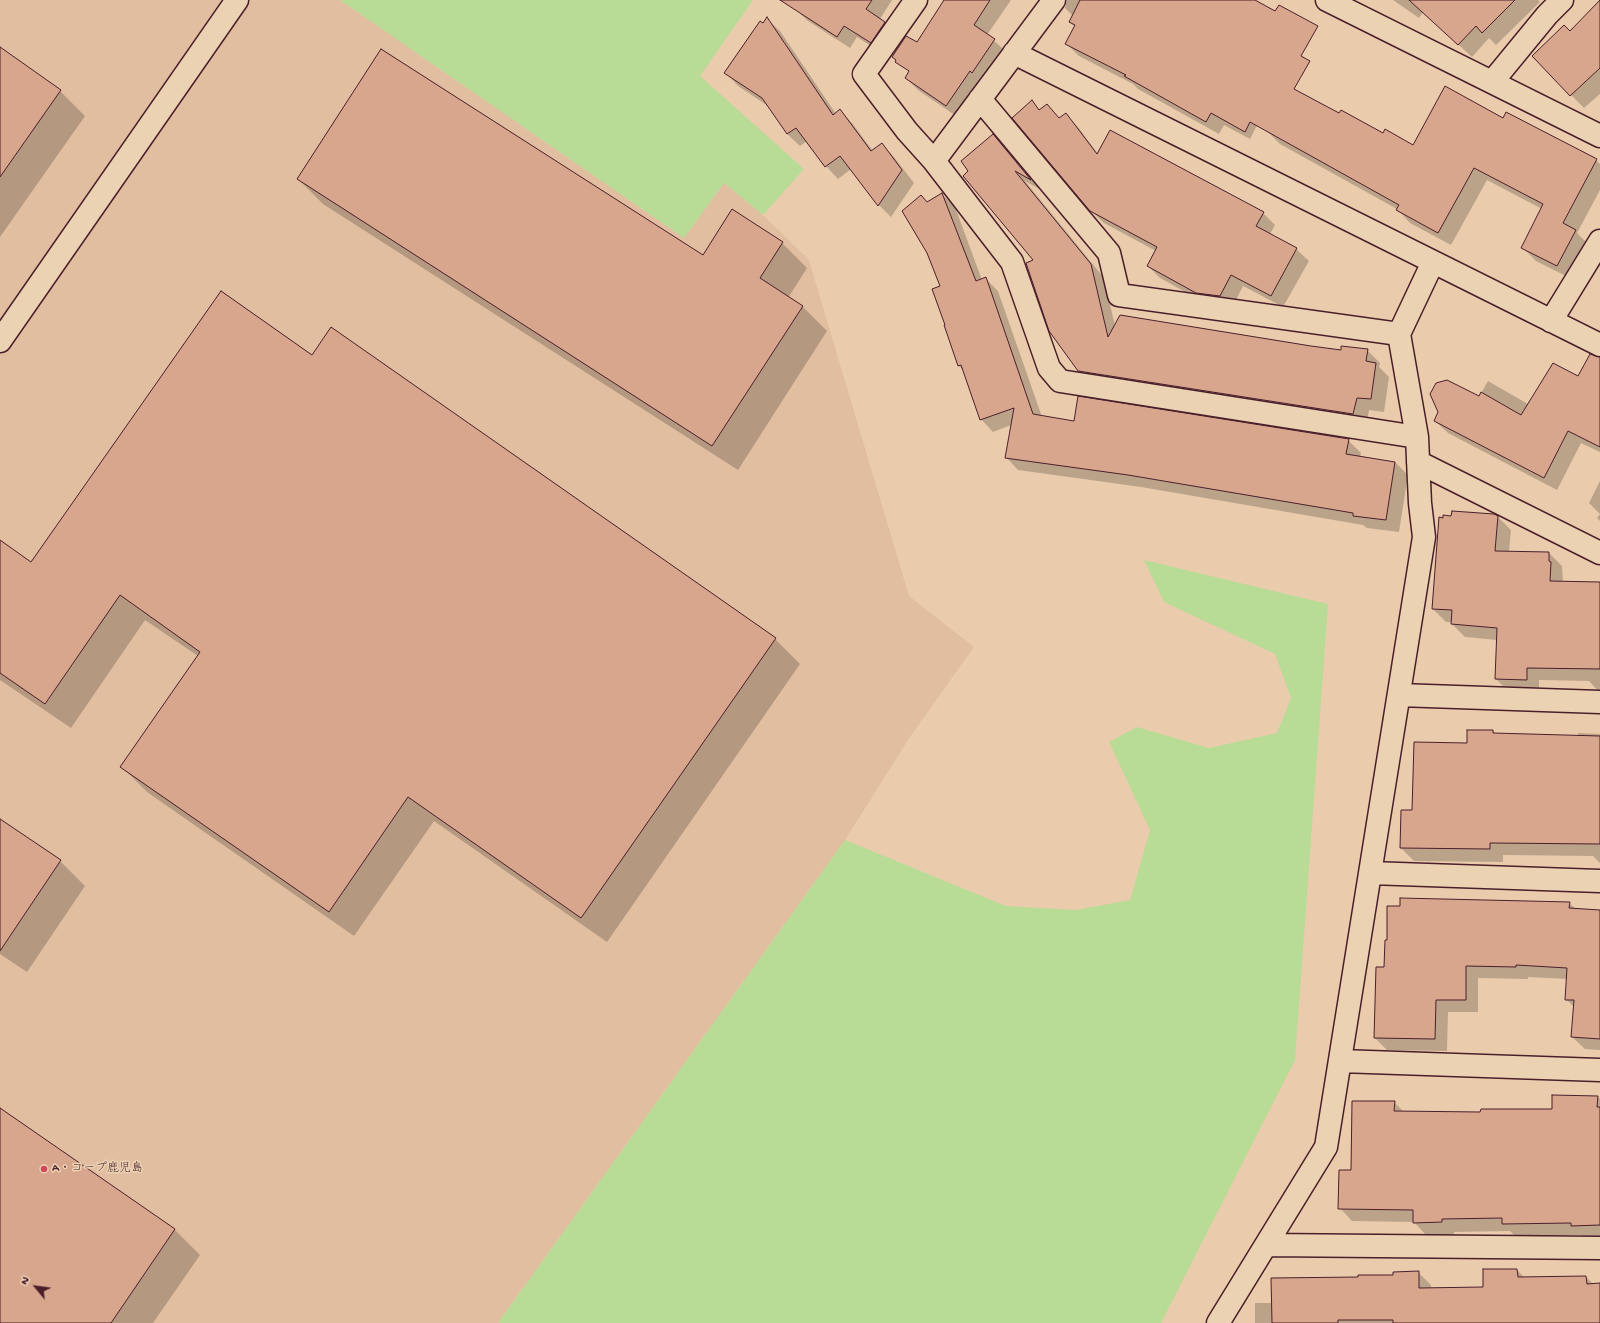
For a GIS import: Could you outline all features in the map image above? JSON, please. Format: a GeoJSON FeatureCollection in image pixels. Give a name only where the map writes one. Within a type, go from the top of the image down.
{"type":"FeatureCollection","features":[{"type":"Feature","properties":{"kind":"street"},"geometry":{"type":"LineString","coordinates":[[0,341],[236,0]]}},
{"type":"Feature","properties":{"kind":"street"},"geometry":{"type":"LineString","coordinates":[[916,0],[864,74],[907,131],[934,161],[1012,262],[1049,368],[1060,382],[1417,437]]}},
{"type":"Feature","properties":{"kind":"street"},"geometry":{"type":"LineString","coordinates":[[934,161],[1054,0]]}},
{"type":"Feature","properties":{"kind":"street"},"geometry":{"type":"LineString","coordinates":[[1492,82],[1547,15],[1562,0]]}},
{"type":"Feature","properties":{"kind":"street"},"geometry":{"type":"LineString","coordinates":[[1330,1],[1600,136]]}},
{"type":"Feature","properties":{"kind":"street"},"geometry":{"type":"LineString","coordinates":[[1014,53],[1600,345]]}},
{"type":"Feature","properties":{"kind":"street"},"geometry":{"type":"LineString","coordinates":[[980,99],[1109,253],[1119,295],[1398,334]]}},
{"type":"Feature","properties":{"kind":"street"},"geometry":{"type":"LineString","coordinates":[[1551,321],[1600,241]]}},
{"type":"Feature","properties":{"kind":"street"},"geometry":{"type":"LineString","coordinates":[[1218,1323],[1326,1147],[1424,537],[1417,437],[1398,334],[1433,262]]}},
{"type":"Feature","properties":{"kind":"street"},"geometry":{"type":"LineString","coordinates":[[1418,462],[1600,554]]}},
{"type":"Feature","properties":{"kind":"street"},"geometry":{"type":"LineString","coordinates":[[1398,695],[1600,702]]}},
{"type":"Feature","properties":{"kind":"street"},"geometry":{"type":"LineString","coordinates":[[1370,873],[1600,881]]}},
{"type":"Feature","properties":{"kind":"street"},"geometry":{"type":"LineString","coordinates":[[1340,1061],[1600,1070]]}},
{"type":"Feature","properties":{"kind":"street"},"geometry":{"type":"LineString","coordinates":[[1266,1245],[1600,1248]]}},
{"type":"Feature","properties":{"kind":"shaded area"},"geometry":{"type":"Polygon","coordinates":[[[0,0],[340,0],[684,238],[724,183],[763,215],[809,260],[909,596],[974,647],[910,737],[845,840],[498,1323],[0,1323],[0,0]]]}},
{"type":"Feature","properties":{"kind":"green space"},"geometry":{"type":"Polygon","coordinates":[[[340,0],[753,0],[700,76],[804,169],[763,215],[724,183],[684,238],[340,0]]]}},
{"type":"Feature","properties":{"kind":"green space"},"geometry":{"type":"Polygon","coordinates":[[[1144,560],[1328,604],[1295,1060],[1161,1323],[498,1323],[845,840],[1006,906],[1076,910],[1130,900],[1150,830],[1109,742],[1137,727],[1209,748],[1277,733],[1291,698],[1275,654],[1164,602],[1144,560]]]}},
{"type":"Feature","properties":{"kind":"building"},"geometry":{"type":"Polygon","coordinates":[[[780,0],[872,0],[866,9],[885,22],[871,43],[844,26],[837,37],[780,0]]]}},
{"type":"Feature","properties":{"kind":"building"},"geometry":{"type":"Polygon","coordinates":[[[944,0],[990,0],[974,25],[995,39],[972,73],[970,71],[946,106],[905,78],[909,71],[895,62],[896,60],[892,57],[906,36],[917,42],[944,0]]]}},
{"type":"Feature","properties":{"kind":"building"},"geometry":{"type":"Polygon","coordinates":[[[1080,0],[1255,0],[1275,11],[1279,5],[1318,26],[1301,56],[1310,61],[1294,89],[1339,113],[1341,110],[1383,133],[1385,129],[1413,145],[1445,86],[1503,118],[1506,112],[1597,159],[1563,223],[1576,230],[1557,266],[1521,248],[1543,204],[1474,168],[1438,233],[1396,210],[1399,205],[1250,122],[1245,132],[1211,113],[1206,122],[1124,76],[1126,75],[1065,44],[1075,25],[1069,22],[1080,0]]]}},
{"type":"Feature","properties":{"kind":"building"},"geometry":{"type":"Polygon","coordinates":[[[1409,0],[1515,0],[1482,33],[1476,26],[1458,45],[1409,0]]]}},
{"type":"Feature","properties":{"kind":"building"},"geometry":{"type":"Polygon","coordinates":[[[1600,0],[1600,68],[1570,96],[1532,56],[1564,25],[1570,31],[1600,0]]]}},
{"type":"Feature","properties":{"kind":"building"},"geometry":{"type":"Polygon","coordinates":[[[767,17],[833,115],[840,109],[871,151],[882,143],[902,170],[878,206],[840,156],[825,167],[796,128],[787,134],[762,98],[724,73],[760,21],[763,23],[767,17]]]}},
{"type":"Feature","properties":{"kind":"building"},"geometry":{"type":"Polygon","coordinates":[[[0,47],[61,90],[0,177],[0,47]]]}},
{"type":"Feature","properties":{"kind":"building"},"geometry":{"type":"Polygon","coordinates":[[[381,49],[703,255],[732,209],[783,242],[760,278],[803,306],[712,446],[297,179],[381,49]]]}},
{"type":"Feature","properties":{"kind":"building"},"geometry":{"type":"Polygon","coordinates":[[[1032,100],[1039,110],[1047,104],[1059,118],[1066,113],[1097,154],[1110,130],[1264,212],[1256,226],[1297,248],[1271,296],[1231,275],[1220,296],[1196,293],[1147,266],[1157,247],[1090,211],[1012,118],[1032,100]]]}},
{"type":"Feature","properties":{"kind":"building"},"geometry":{"type":"Polygon","coordinates":[[[993,134],[1031,180],[1015,171],[1091,264],[1108,337],[1120,315],[1311,346],[1341,350],[1341,346],[1368,349],[1366,361],[1376,363],[1371,399],[1357,398],[1353,414],[1078,371],[1049,331],[1026,263],[1033,260],[963,176],[968,171],[961,161],[993,134]]]}},
{"type":"Feature","properties":{"kind":"building"},"geometry":{"type":"Polygon","coordinates":[[[942,193],[976,281],[986,277],[1033,414],[1074,421],[1078,396],[1349,439],[1346,454],[1395,462],[1386,520],[1353,516],[1353,513],[1128,475],[1005,458],[1014,408],[980,420],[961,365],[958,366],[932,289],[940,286],[927,253],[902,211],[921,195],[927,202],[942,193]]]}},
{"type":"Feature","properties":{"kind":"building"},"geometry":{"type":"Polygon","coordinates":[[[221,291],[312,355],[331,327],[776,638],[581,918],[408,797],[329,912],[120,767],[200,652],[120,595],[45,704],[0,673],[0,540],[31,562],[221,291]]]}},
{"type":"Feature","properties":{"kind":"building"},"geometry":{"type":"Polygon","coordinates":[[[1590,354],[1600,357],[1600,447],[1568,431],[1544,478],[1434,421],[1438,412],[1430,394],[1436,383],[1447,380],[1479,396],[1481,392],[1521,415],[1553,363],[1578,376],[1590,354]]]}},
{"type":"Feature","properties":{"kind":"building"},"geometry":{"type":"Polygon","coordinates":[[[1452,511],[1494,514],[1498,516],[1495,551],[1549,552],[1549,561],[1551,562],[1550,581],[1600,582],[1600,669],[1527,668],[1527,680],[1495,679],[1497,628],[1451,624],[1452,610],[1432,609],[1439,517],[1443,518],[1443,515],[1451,516],[1452,511]]]}},
{"type":"Feature","properties":{"kind":"building"},"geometry":{"type":"Polygon","coordinates":[[[1467,730],[1493,730],[1493,733],[1600,736],[1600,844],[1490,843],[1490,849],[1400,848],[1401,810],[1412,810],[1414,742],[1467,743],[1467,730]]]}},
{"type":"Feature","properties":{"kind":"building"},"geometry":{"type":"Polygon","coordinates":[[[0,819],[61,860],[0,951],[0,819]]]}},
{"type":"Feature","properties":{"kind":"building"},"geometry":{"type":"Polygon","coordinates":[[[1400,898],[1570,902],[1569,908],[1600,910],[1600,1039],[1571,1037],[1574,1000],[1565,1000],[1567,968],[1516,965],[1516,967],[1466,966],[1466,1000],[1436,1000],[1435,1039],[1374,1038],[1376,967],[1384,967],[1385,940],[1387,940],[1387,906],[1400,906],[1400,898]]]}},
{"type":"Feature","properties":{"kind":"building"},"geometry":{"type":"Polygon","coordinates":[[[1552,1095],[1598,1096],[1597,1107],[1600,1107],[1600,1225],[1571,1226],[1571,1223],[1502,1224],[1502,1218],[1442,1219],[1442,1222],[1413,1223],[1413,1210],[1338,1209],[1339,1170],[1351,1170],[1352,1101],[1395,1101],[1394,1111],[1480,1112],[1481,1109],[1552,1109],[1552,1095]]]}},
{"type":"Feature","properties":{"kind":"building","name":"A・コープ鹿児島"},"geometry":{"type":"Polygon","coordinates":[[[0,1108],[175,1229],[111,1323],[0,1323],[0,1108]]]}},
{"type":"Feature","properties":{"kind":"building"},"geometry":{"type":"Polygon","coordinates":[[[1483,1269],[1517,1269],[1518,1277],[1586,1276],[1587,1284],[1600,1283],[1600,1323],[1393,1323],[1393,1320],[1338,1320],[1338,1323],[1272,1323],[1271,1278],[1358,1277],[1358,1275],[1393,1275],[1393,1272],[1419,1271],[1419,1288],[1483,1287],[1483,1269]]]}},
{"type":"Feature","properties":{"kind":"place","name":"A・コープ鹿児島"},"geometry":{"type":"Point","coordinates":[44,1169]}}]}
